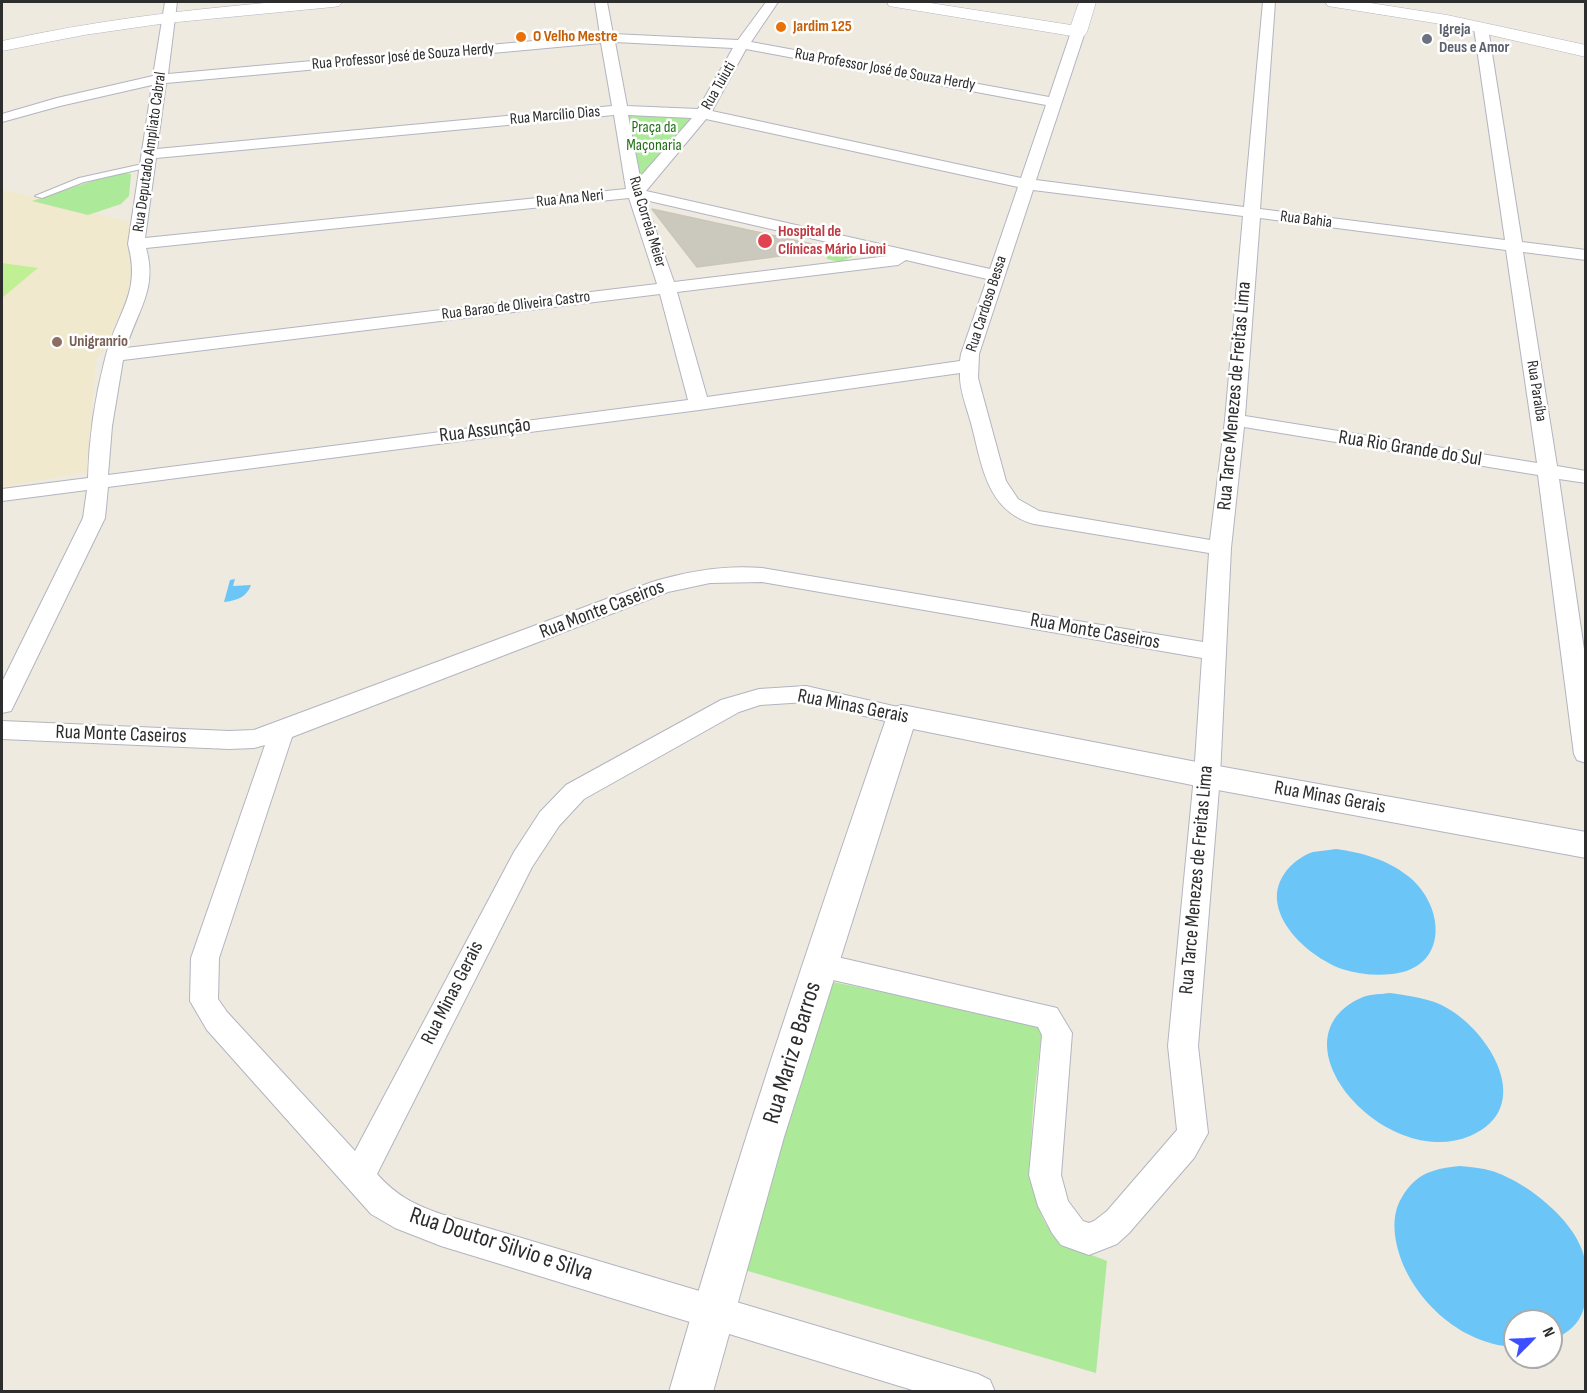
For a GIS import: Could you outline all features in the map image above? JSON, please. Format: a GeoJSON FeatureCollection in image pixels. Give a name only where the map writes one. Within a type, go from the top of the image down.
{"type":"FeatureCollection","features":[{"type":"Feature","properties":{"kind":"main road"},"geometry":{"type":"LineString","coordinates":[[2,46],[171,9],[333,2]]}},
{"type":"Feature","properties":{"kind":"main road"},"geometry":{"type":"LineString","coordinates":[[895,2],[1078,33]]}},
{"type":"Feature","properties":{"kind":"main road","name":"Rua Cardoso Bessa"},"geometry":{"type":"LineString","coordinates":[[1078,33],[1087,2]]}},
{"type":"Feature","properties":{"kind":"main road"},"geometry":{"type":"LineString","coordinates":[[1334,2],[1481,28],[1586,51]]}},
{"type":"Feature","properties":{"kind":"street","name":"Rua Correia Meier"},"geometry":{"type":"LineString","coordinates":[[601,2],[635,193],[667,287],[699,404]]}},
{"type":"Feature","properties":{"kind":"street","name":"Rua Tuiuti"},"geometry":{"type":"LineString","coordinates":[[635,193],[703,114],[742,44],[772,2]]}},
{"type":"Feature","properties":{"kind":"street","name":"Rua Tarce Menezes de Freitas Lima"},"geometry":{"type":"LineString","coordinates":[[820,965],[1047,1017],[1057,1033],[1045,1175],[1048,1190],[1063,1222],[1073,1234],[1089,1239],[1105,1233],[1125,1214],[1183,1148],[1192,1133],[1184,1046],[1207,776],[1220,548],[1235,420],[1250,213],[1269,2]]}},
{"type":"Feature","properties":{"kind":"street","name":"Rua Deputado Ampliato Cabral"},"geometry":{"type":"LineString","coordinates":[[2,705],[94,518],[98,500],[99,446],[115,356],[141,292],[143,266],[136,244],[171,9]]}},
{"type":"Feature","properties":{"kind":"street","name":"Rua Paraíba"},"geometry":{"type":"LineString","coordinates":[[1481,28],[1548,471],[1586,754]]}},
{"type":"Feature","properties":{"kind":"street","name":"Rua Cardoso Bessa"},"geometry":{"type":"LineString","coordinates":[[1078,33],[970,354],[968,366],[973,394],[996,481],[1002,496],[1010,505],[1028,514],[1054,521],[1220,548]]}},
{"type":"Feature","properties":{"kind":"street","name":"Rua Professor José de Souza Herdy"},"geometry":{"type":"LineString","coordinates":[[2,118],[57,102],[160,79],[608,38],[742,44],[1055,102]]}},
{"type":"Feature","properties":{"kind":"street","name":"Rua Marcílio Dias"},"geometry":{"type":"LineString","coordinates":[[147,159],[621,110],[703,114],[1027,184]]}},
{"type":"Feature","properties":{"kind":"street","name":"Rua Bahia"},"geometry":{"type":"LineString","coordinates":[[1027,184],[1586,255]]}},
{"type":"Feature","properties":{"kind":"street","name":"Rua Ana Neri"},"geometry":{"type":"LineString","coordinates":[[136,244],[635,193],[997,276]]}},
{"type":"Feature","properties":{"kind":"street"},"geometry":{"type":"LineString","coordinates":[[813,234],[822,269]]}},
{"type":"Feature","properties":{"kind":"street","name":"Rua Barao de Oliveira Castro"},"geometry":{"type":"LineString","coordinates":[[115,356],[917,258]]}},
{"type":"Feature","properties":{"kind":"street","name":"Rua Assunção"},"geometry":{"type":"LineString","coordinates":[[2,495],[699,404],[968,366]]}},
{"type":"Feature","properties":{"kind":"street","name":"Rua Rio Grande do Sul"},"geometry":{"type":"LineString","coordinates":[[1235,420],[1586,477]]}},
{"type":"Feature","properties":{"kind":"street","name":"Rua Monte Caseiros"},"geometry":{"type":"LineString","coordinates":[[2,730],[228,740],[254,739],[282,731],[660,587],[696,576],[739,572],[1213,652]]}},
{"type":"Feature","properties":{"kind":"street","name":"Rua Minas Gerais"},"geometry":{"type":"LineString","coordinates":[[359,1176],[517,870],[555,809],[574,792],[730,706],[759,698],[806,694],[902,716],[1207,776],[1586,845]]}},
{"type":"Feature","properties":{"kind":"street","name":"Rua Mariz e Barros"},"geometry":{"type":"LineString","coordinates":[[692,1392],[713,1312],[820,965],[902,716]]}},
{"type":"Feature","properties":{"kind":"street","name":"Rua Doutor Silvio e Silva"},"geometry":{"type":"LineString","coordinates":[[282,731],[205,958],[204,1001],[217,1021],[382,1203],[406,1217],[441,1230],[978,1392]]}},
{"type":"Feature","properties":{"kind":"lane"},"geometry":{"type":"LineString","coordinates":[[39,196],[147,159]]}},
{"type":"Feature","properties":{"kind":"shaded area","name":"Unigranrio"},"geometry":{"type":"Polygon","coordinates":[[[2,189],[132,223],[126,249],[139,261],[117,336],[96,359],[87,472],[2,487],[2,189]]]}},
{"type":"Feature","properties":{"kind":"green space","name":"Praça da Maçonaria"},"geometry":{"type":"Polygon","coordinates":[[[625,111],[700,116],[642,192],[625,111]]]}},
{"type":"Feature","properties":{"kind":"green space"},"geometry":{"type":"Polygon","coordinates":[[[119,172],[131,174],[129,196],[121,204],[88,215],[32,201],[119,172]]]}},
{"type":"Feature","properties":{"kind":"green space"},"geometry":{"type":"Polygon","coordinates":[[[837,247],[850,250],[854,256],[840,262],[827,259],[826,251],[837,247]]]}},
{"type":"Feature","properties":{"kind":"green space"},"geometry":{"type":"Polygon","coordinates":[[[2,263],[38,268],[2,298],[2,263]]]}},
{"type":"Feature","properties":{"kind":"green space"},"geometry":{"type":"Polygon","coordinates":[[[828,981],[1043,1024],[1032,1128],[1034,1184],[1039,1208],[1053,1234],[1075,1248],[1107,1261],[1096,1373],[741,1269],[828,981]]]}},
{"type":"Feature","properties":{"kind":"water"},"geometry":{"type":"Polygon","coordinates":[[[235,579],[233,586],[251,585],[247,593],[240,598],[224,602],[230,580],[235,579]]]}},
{"type":"Feature","properties":{"kind":"water"},"geometry":{"type":"Polygon","coordinates":[[[1336,849],[1383,861],[1400,870],[1420,888],[1429,903],[1436,934],[1432,948],[1424,960],[1411,969],[1392,974],[1373,975],[1354,972],[1328,963],[1314,954],[1289,929],[1281,915],[1277,900],[1279,885],[1287,870],[1309,853],[1336,849]]]}},
{"type":"Feature","properties":{"kind":"water"},"geometry":{"type":"Polygon","coordinates":[[[1390,993],[1420,998],[1447,1008],[1478,1035],[1491,1052],[1500,1071],[1503,1090],[1500,1108],[1490,1123],[1470,1136],[1437,1142],[1404,1135],[1373,1119],[1349,1095],[1332,1068],[1327,1041],[1337,1016],[1363,997],[1390,993]]]}},
{"type":"Feature","properties":{"kind":"water"},"geometry":{"type":"Polygon","coordinates":[[[1460,1166],[1480,1168],[1506,1176],[1535,1194],[1562,1218],[1580,1246],[1585,1260],[1586,1274],[1586,1298],[1582,1314],[1567,1332],[1563,1334],[1563,1309],[1503,1309],[1503,1345],[1495,1344],[1475,1338],[1457,1328],[1425,1300],[1403,1265],[1394,1227],[1399,1202],[1411,1185],[1423,1175],[1439,1169],[1460,1166]]]}},
{"type":"Feature","properties":{"kind":"building","name":"Hospital de Clínicas Mário Lioni"},"geometry":{"type":"Polygon","coordinates":[[[652,209],[826,247],[826,250],[697,267],[652,209]]]}},
{"type":"Feature","properties":{"kind":"place","name":"Jardim 125"},"geometry":{"type":"Point","coordinates":[781,27]}},
{"type":"Feature","properties":{"kind":"place","name":"O Velho Mestre"},"geometry":{"type":"Point","coordinates":[521,37]}},
{"type":"Feature","properties":{"kind":"place","name":"Igreja Deus e Amor"},"geometry":{"type":"Point","coordinates":[1427,39]}},
{"type":"Feature","properties":{"kind":"place","name":"Hospital de Clínicas Mário Lioni"},"geometry":{"type":"Point","coordinates":[765,241]}},
{"type":"Feature","properties":{"kind":"place","name":"Unigranrio"},"geometry":{"type":"Point","coordinates":[57,342]}}]}
